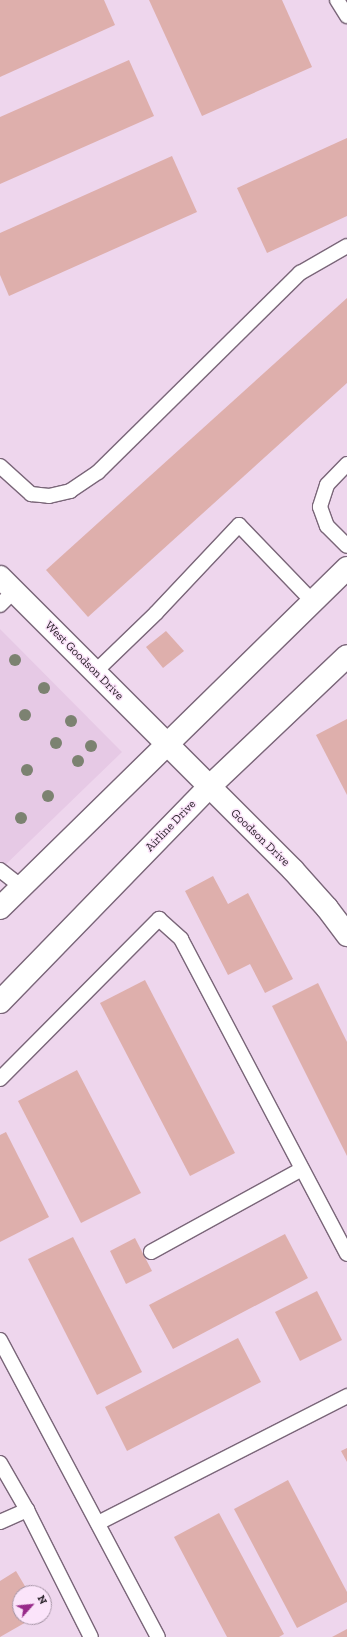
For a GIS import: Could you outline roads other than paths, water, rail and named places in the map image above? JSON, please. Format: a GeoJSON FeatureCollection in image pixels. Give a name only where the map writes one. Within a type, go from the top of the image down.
{"type":"FeatureCollection","features":[{"type":"Feature","properties":{"kind":"main road"},"geometry":{"type":"LineString","coordinates":[[0,908],[347,568]]}},
{"type":"Feature","properties":{"kind":"main road","name":"West Goodson Drive"},"geometry":{"type":"LineString","coordinates":[[5,591],[96,672],[168,745]]}},
{"type":"Feature","properties":{"kind":"main road","name":"Airline Drive"},"geometry":{"type":"LineString","coordinates":[[0,1002],[209,786],[347,656]]}},
{"type":"Feature","properties":{"kind":"main road","name":"Goodson Drive"},"geometry":{"type":"LineString","coordinates":[[168,745],[293,870],[327,908],[347,935]]}},
{"type":"Feature","properties":{"kind":"lane"},"geometry":{"type":"LineString","coordinates":[[337,0],[347,16]]}},
{"type":"Feature","properties":{"kind":"lane"},"geometry":{"type":"LineString","coordinates":[[0,466],[32,494],[49,496],[70,491],[98,472],[300,273],[347,246]]}},
{"type":"Feature","properties":{"kind":"lane"},"geometry":{"type":"LineString","coordinates":[[347,464],[327,485],[320,507],[327,526],[347,546]]}},
{"type":"Feature","properties":{"kind":"lane"},"geometry":{"type":"LineString","coordinates":[[96,672],[156,613],[239,525],[313,602]]}},
{"type":"Feature","properties":{"kind":"lane"},"geometry":{"type":"LineString","coordinates":[[0,870],[22,887]]}},
{"type":"Feature","properties":{"kind":"lane"},"geometry":{"type":"LineString","coordinates":[[0,1079],[159,920],[181,939],[347,1254]]}},
{"type":"Feature","properties":{"kind":"lane"},"geometry":{"type":"LineString","coordinates":[[151,1252],[302,1169]]}},
{"type":"Feature","properties":{"kind":"lane"},"geometry":{"type":"LineString","coordinates":[[0,1340],[158,1637]]}},
{"type":"Feature","properties":{"kind":"lane"},"geometry":{"type":"LineString","coordinates":[[98,1524],[347,1396]]}},
{"type":"Feature","properties":{"kind":"lane"},"geometry":{"type":"LineString","coordinates":[[0,1463],[27,1510],[91,1637]]}},
{"type":"Feature","properties":{"kind":"lane"},"geometry":{"type":"LineString","coordinates":[[0,1522],[27,1510]]}}]}
